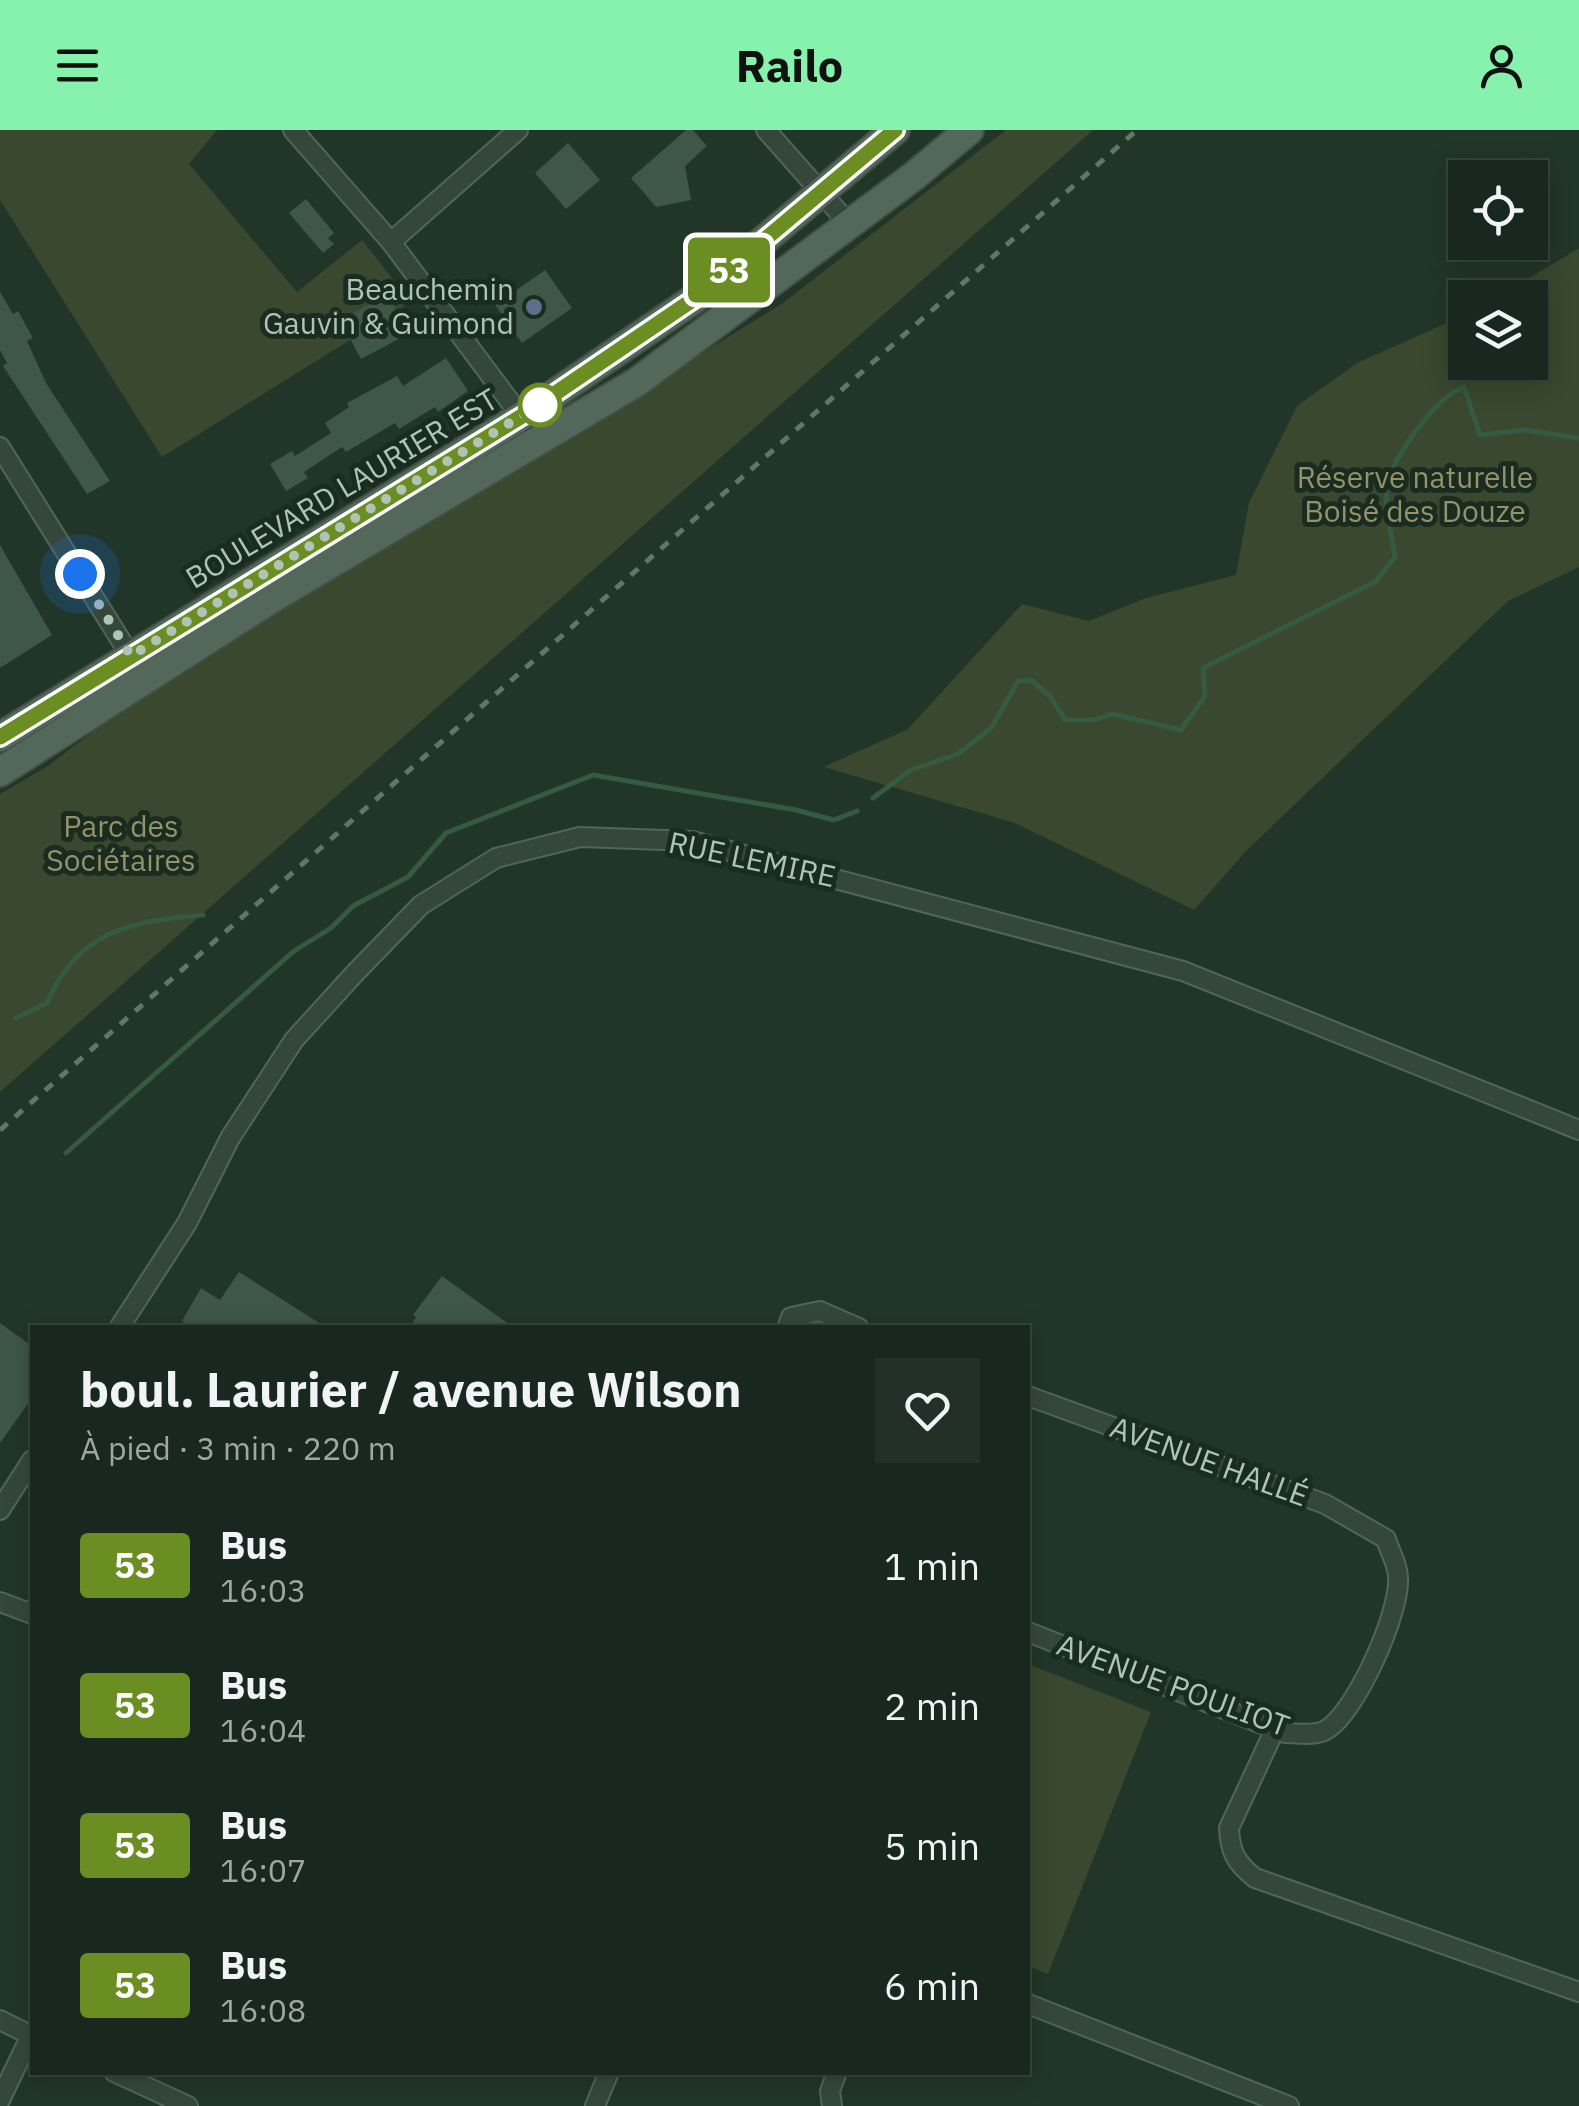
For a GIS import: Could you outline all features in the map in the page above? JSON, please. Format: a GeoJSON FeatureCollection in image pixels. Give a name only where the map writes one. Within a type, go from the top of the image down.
{"type":"FeatureCollection","features":[{"type":"Feature","properties":{"kind":"main road","name":"BOULEVARD LAURIER EST"},"geometry":{"type":"LineString","coordinates":[[0,772],[138,667],[694,299],[894,130]]}},
{"type":"Feature","properties":{"kind":"main road","name":"BOULEVARD LAURIER EST"},"geometry":{"type":"LineString","coordinates":[[0,737],[138,667],[637,382],[968,130]]}},
{"type":"Feature","properties":{"kind":"street"},"geometry":{"type":"LineString","coordinates":[[293,130],[391,242],[538,441]]}},
{"type":"Feature","properties":{"kind":"street"},"geometry":{"type":"LineString","coordinates":[[391,242],[518,130]]}},
{"type":"Feature","properties":{"kind":"street"},"geometry":{"type":"LineString","coordinates":[[766,130],[849,224]]}},
{"type":"Feature","properties":{"kind":"street"},"geometry":{"type":"LineString","coordinates":[[0,447],[138,667]]}},
{"type":"Feature","properties":{"kind":"street","name":"RUE LEMIRE"},"geometry":{"type":"LineString","coordinates":[[121,1325],[187,1223],[230,1138],[294,1040],[356,972],[421,904],[496,858],[580,837],[692,841],[1183,971],[1579,1130]]}},
{"type":"Feature","properties":{"kind":"street"},"geometry":{"type":"LineString","coordinates":[[789,1322],[820,1311],[852,1325]]}},
{"type":"Feature","properties":{"kind":"street","name":"AVENUE HALLÉ"},"geometry":{"type":"LineString","coordinates":[[1030,1397],[1325,1504],[1386,1539],[1398,1577],[1390,1618],[1361,1688],[1336,1724],[1320,1733]]}},
{"type":"Feature","properties":{"kind":"street"},"geometry":{"type":"LineString","coordinates":[[0,1510],[30,1463]]}},
{"type":"Feature","properties":{"kind":"street"},"geometry":{"type":"LineString","coordinates":[[0,1602],[30,1613]]}},
{"type":"Feature","properties":{"kind":"street","name":"AVENUE POULIOT"},"geometry":{"type":"LineString","coordinates":[[1030,1633],[1285,1733],[1320,1733]]}},
{"type":"Feature","properties":{"kind":"street"},"geometry":{"type":"LineString","coordinates":[[1276,1729],[1229,1828],[1237,1864],[1254,1878],[1579,1992]]}},
{"type":"Feature","properties":{"kind":"street"},"geometry":{"type":"LineString","coordinates":[[1030,2005],[1288,2106]]}},
{"type":"Feature","properties":{"kind":"street"},"geometry":{"type":"LineString","coordinates":[[0,2020],[30,2034]]}},
{"type":"Feature","properties":{"kind":"street"},"geometry":{"type":"LineString","coordinates":[[0,2100],[30,2039]]}},
{"type":"Feature","properties":{"kind":"street"},"geometry":{"type":"LineString","coordinates":[[121,2075],[188,2106]]}},
{"type":"Feature","properties":{"kind":"street"},"geometry":{"type":"LineString","coordinates":[[596,2106],[607,2075]]}},
{"type":"Feature","properties":{"kind":"street"},"geometry":{"type":"LineString","coordinates":[[832,2106],[830,2091],[836,2075]]}},
{"type":"Feature","properties":{"kind":"green space"},"geometry":{"type":"Polygon","coordinates":[[[0,130],[217,130],[189,164],[297,292],[362,240],[411,302],[162,457],[0,200],[0,130]]]}},
{"type":"Feature","properties":{"kind":"green space","name":"Parc des Sociétaires"},"geometry":{"type":"Polygon","coordinates":[[[1006,130],[1093,130],[0,1092],[0,794],[48,766],[160,680],[271,617],[358,558],[407,536],[783,303],[1006,130]]]}},
{"type":"Feature","properties":{"kind":"green space","name":"Réserve naturelle Boisé des Douze"},"geometry":{"type":"Polygon","coordinates":[[[1579,248],[1579,567],[1508,601],[1246,851],[1194,910],[1015,823],[824,767],[908,729],[1022,604],[1089,621],[1146,598],[1236,575],[1249,503],[1297,406],[1357,363],[1448,323],[1448,380],[1548,380],[1548,280],[1526,280],[1579,248]]]}},
{"type":"Feature","properties":{"kind":"green space"},"geometry":{"type":"Polygon","coordinates":[[[1030,1665],[1151,1712],[1048,1974],[1030,1967],[1030,1665]]]}},
{"type":"Feature","properties":{"kind":"building"},"geometry":{"type":"Polygon","coordinates":[[[686,130],[693,130],[707,146],[685,166],[691,200],[656,207],[631,178],[686,130]]]}},
{"type":"Feature","properties":{"kind":"building"},"geometry":{"type":"Polygon","coordinates":[[[568,143],[600,180],[566,209],[535,173],[568,143]]]}},
{"type":"Feature","properties":{"kind":"building"},"geometry":{"type":"Polygon","coordinates":[[[306,199],[334,233],[328,238],[334,244],[323,253],[289,213],[306,199]]]}},
{"type":"Feature","properties":{"kind":"building","name":"Beauchemin Gauvin & Guimond"},"geometry":{"type":"Polygon","coordinates":[[[545,270],[572,308],[522,343],[495,305],[545,270]]]}},
{"type":"Feature","properties":{"kind":"building"},"geometry":{"type":"Polygon","coordinates":[[[0,292],[13,314],[18,311],[33,338],[27,341],[46,383],[110,481],[87,494],[3,366],[7,363],[0,350],[0,292]]]}},
{"type":"Feature","properties":{"kind":"building"},"geometry":{"type":"Polygon","coordinates":[[[388,295],[408,334],[361,359],[340,320],[388,295]]]}},
{"type":"Feature","properties":{"kind":"building"},"geometry":{"type":"Polygon","coordinates":[[[446,358],[468,391],[438,412],[435,407],[399,429],[395,423],[346,452],[342,447],[304,472],[308,478],[286,491],[270,464],[292,451],[295,456],[331,433],[325,423],[349,407],[347,403],[397,376],[403,386],[446,358]]]}},
{"type":"Feature","properties":{"kind":"building"},"geometry":{"type":"Polygon","coordinates":[[[0,545],[52,635],[0,668],[0,545]]]}},
{"type":"Feature","properties":{"kind":"building"},"geometry":{"type":"Polygon","coordinates":[[[239,1272],[322,1325],[188,1325],[182,1321],[201,1288],[220,1300],[239,1272]]]}},
{"type":"Feature","properties":{"kind":"building"},"geometry":{"type":"Polygon","coordinates":[[[442,1276],[510,1325],[412,1325],[416,1317],[413,1315],[442,1276]]]}},
{"type":"Feature","properties":{"kind":"building"},"geometry":{"type":"Polygon","coordinates":[[[0,1323],[30,1345],[30,1401],[0,1443],[0,1323]]]}},
{"type":"Feature","properties":{"kind":"waterway"},"geometry":{"type":"LineString","coordinates":[[873,798],[911,770],[958,754],[992,727],[1018,681],[1031,680],[1051,697],[1065,720],[1094,720],[1112,714],[1181,730],[1205,696],[1203,668],[1375,582],[1395,557],[1387,502],[1391,473],[1429,414],[1464,387],[1480,435],[1524,430],[1579,438]]}},
{"type":"Feature","properties":{"kind":"waterway"},"geometry":{"type":"LineString","coordinates":[[66,1153],[294,951],[331,928],[353,906],[408,877],[446,833],[593,775],[834,820],[857,811]]}},
{"type":"Feature","properties":{"kind":"waterway"},"geometry":{"type":"LineString","coordinates":[[16,1018],[47,1003],[74,960],[109,934],[152,921],[203,915]]}},
{"type":"Feature","properties":{"kind":"railway"},"geometry":{"type":"LineString","coordinates":[[0,1130],[1137,130]]}},
{"type":"Feature","properties":{"kind":"bus line","name":"53"},"geometry":{"type":"LineString","coordinates":[[0,737],[522,416],[596,366],[694,299],[895,130]]}},
{"type":"Feature","properties":{"kind":"place","name":"Beauchemin Gauvin & Guimond"},"geometry":{"type":"Point","coordinates":[534,307]}},
{"type":"Feature","properties":{"kind":"route"},"geometry":{"type":"LineString","coordinates":[[80,574],[131,656],[547,400],[540,405]]}}]}
